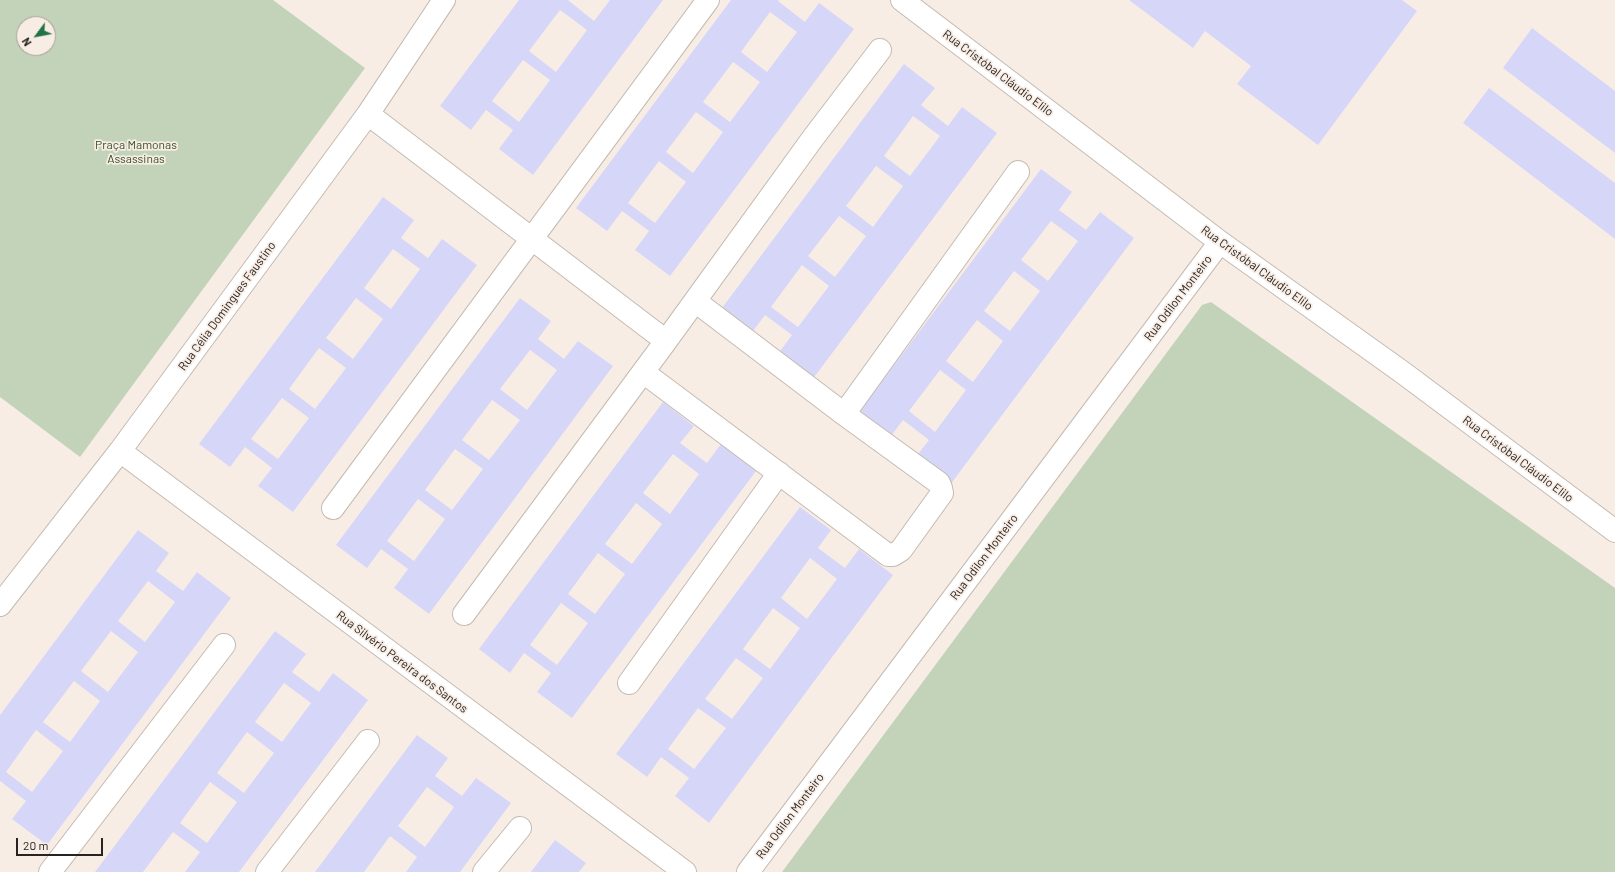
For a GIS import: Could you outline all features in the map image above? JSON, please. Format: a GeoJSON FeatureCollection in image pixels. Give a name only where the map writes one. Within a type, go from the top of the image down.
{"type":"FeatureCollection","features":[{"type":"Feature","properties":{"kind":"street","name":"Rua Célia Domingues Faustino"},"geometry":{"type":"LineString","coordinates":[[0,605],[120,451],[368,114],[444,0]]}},
{"type":"Feature","properties":{"kind":"street"},"geometry":{"type":"LineString","coordinates":[[333,508],[708,0]]}},
{"type":"Feature","properties":{"kind":"street","name":"Rua Cristóbal Cláudio Elilo"},"geometry":{"type":"LineString","coordinates":[[902,0],[1220,242],[1402,372],[1615,531]]}},
{"type":"Feature","properties":{"kind":"street"},"geometry":{"type":"LineString","coordinates":[[464,614],[666,341],[813,138],[880,50]]}},
{"type":"Feature","properties":{"kind":"street"},"geometry":{"type":"LineString","coordinates":[[368,114],[666,341]]}},
{"type":"Feature","properties":{"kind":"street"},"geometry":{"type":"LineString","coordinates":[[844,414],[1018,172]]}},
{"type":"Feature","properties":{"kind":"street","name":"Rua Odilon Monteiro"},"geometry":{"type":"LineString","coordinates":[[748,872],[1220,242]]}},
{"type":"Feature","properties":{"kind":"street"},"geometry":{"type":"LineString","coordinates":[[643,372],[779,472],[888,555],[893,555],[901,550],[942,493],[942,488],[939,483],[844,414],[695,301]]}},
{"type":"Feature","properties":{"kind":"street","name":"Rua Silvério Pereira dos Santos"},"geometry":{"type":"LineString","coordinates":[[120,451],[685,872]]}},
{"type":"Feature","properties":{"kind":"street"},"geometry":{"type":"LineString","coordinates":[[629,683],[779,472]]}},
{"type":"Feature","properties":{"kind":"street"},"geometry":{"type":"LineString","coordinates":[[50,872],[224,645]]}},
{"type":"Feature","properties":{"kind":"street"},"geometry":{"type":"LineString","coordinates":[[266,872],[368,741]]}},
{"type":"Feature","properties":{"kind":"street"},"geometry":{"type":"LineString","coordinates":[[484,872],[520,828]]}},
{"type":"Feature","properties":{"kind":"green space","name":"Praça Mamonas Assassinas"},"geometry":{"type":"Polygon","coordinates":[[[0,0],[273,0],[365,68],[80,457],[0,397],[0,0]]]}},
{"type":"Feature","properties":{"kind":"green space"},"geometry":{"type":"Polygon","coordinates":[[[1211,302],[1615,588],[1615,872],[782,872],[1202,305],[1211,302]]]}},
{"type":"Feature","properties":{"kind":"building"},"geometry":{"type":"Polygon","coordinates":[[[519,0],[568,0],[594,21],[610,0],[663,0],[533,175],[499,149],[513,130],[486,110],[471,130],[440,106],[519,0]],[[560,10],[529,51],[556,72],[587,30],[560,10]],[[523,60],[492,101],[519,122],[550,80],[523,60]]]}},
{"type":"Feature","properties":{"kind":"building"},"geometry":{"type":"Polygon","coordinates":[[[731,0],[779,0],[778,1],[805,22],[819,3],[854,29],[670,276],[635,250],[649,231],[622,211],[607,231],[576,208],[731,0]],[[770,12],[741,52],[767,72],[797,32],[770,12]],[[733,62],[703,102],[730,122],[760,82],[733,62]],[[696,112],[666,152],[693,173],[723,132],[696,112]],[[659,161],[628,203],[655,223],[686,182],[659,161]]]}},
{"type":"Feature","properties":{"kind":"building"},"geometry":{"type":"Polygon","coordinates":[[[1129,0],[1402,0],[1417,11],[1318,145],[1237,84],[1251,66],[1205,31],[1193,48],[1129,0]]]}},
{"type":"Feature","properties":{"kind":"building"},"geometry":{"type":"Polygon","coordinates":[[[1532,28],[1615,91],[1615,153],[1503,68],[1532,28]]]}},
{"type":"Feature","properties":{"kind":"building"},"geometry":{"type":"Polygon","coordinates":[[[904,64],[935,88],[921,105],[948,126],[962,107],[997,133],[812,380],[778,354],[792,335],[765,315],[750,335],[719,312],[904,64]],[[913,116],[884,156],[910,176],[940,136],[913,116]],[[876,166],[846,206],[873,227],[903,186],[876,166]],[[839,216],[808,256],[835,277],[866,236],[839,216]],[[802,265],[771,307],[798,327],[829,286],[802,265]]]}},
{"type":"Feature","properties":{"kind":"building"},"geometry":{"type":"Polygon","coordinates":[[[1489,88],[1615,183],[1615,239],[1463,123],[1489,88]]]}},
{"type":"Feature","properties":{"kind":"building"},"geometry":{"type":"Polygon","coordinates":[[[1041,169],[1072,192],[1059,210],[1086,230],[1100,212],[1134,238],[950,485],[915,458],[929,440],[903,420],[888,440],[856,416],[1041,169]],[[1051,221],[1021,260],[1048,281],[1078,241],[1051,221]],[[1014,271],[984,311],[1010,331],[1040,291],[1014,271]],[[977,320],[946,361],[973,382],[1003,341],[977,320]],[[940,370],[909,411],[935,432],[966,390],[940,370]]]}},
{"type":"Feature","properties":{"kind":"building"},"geometry":{"type":"Polygon","coordinates":[[[383,197],[414,220],[401,238],[428,258],[442,239],[477,265],[293,512],[258,486],[272,468],[245,447],[230,467],[199,444],[383,197]],[[393,249],[364,288],[391,309],[420,269],[393,249]],[[356,298],[326,338],[353,359],[383,319],[356,298]],[[319,348],[289,389],[315,409],[346,368],[319,348]],[[282,398],[251,439],[278,459],[309,418],[282,398]]]}},
{"type":"Feature","properties":{"kind":"building"},"geometry":{"type":"Polygon","coordinates":[[[520,298],[551,321],[538,339],[564,359],[578,341],[613,366],[429,614],[394,588],[408,569],[381,549],[367,568],[336,545],[520,298]],[[530,350],[500,389],[527,410],[557,370],[530,350]],[[492,400],[462,440],[489,460],[520,420],[492,400]],[[455,449],[425,490],[452,510],[483,469],[455,449]],[[418,499],[387,541],[414,561],[445,519],[418,499]]]}},
{"type":"Feature","properties":{"kind":"building"},"geometry":{"type":"Polygon","coordinates":[[[663,402],[694,426],[680,443],[707,463],[721,444],[756,471],[572,718],[537,692],[551,673],[524,653],[510,673],[479,649],[663,402]],[[673,454],[643,493],[670,514],[699,474],[673,454]],[[636,503],[605,544],[632,564],[662,524],[636,503]],[[598,553],[568,594],[595,614],[625,574],[598,553]],[[561,603],[530,645],[557,665],[588,623],[561,603]]]}},
{"type":"Feature","properties":{"kind":"building"},"geometry":{"type":"Polygon","coordinates":[[[800,507],[831,530],[818,548],[845,568],[859,549],[893,575],[709,823],[675,796],[689,778],[661,757],[647,777],[616,754],[800,507]],[[810,558],[781,598],[807,619],[837,579],[810,558]],[[773,608],[743,649],[770,669],[800,628],[773,608]],[[736,658],[705,699],[732,719],[763,678],[736,658]],[[698,708],[668,749],[694,769],[726,728],[698,708]]]}},
{"type":"Feature","properties":{"kind":"building"},"geometry":{"type":"Polygon","coordinates":[[[138,530],[169,553],[156,571],[183,591],[197,572],[231,598],[47,845],[12,819],[26,801],[0,781],[0,715],[138,530]],[[148,581],[118,621],[145,642],[175,602],[148,581]],[[111,631],[81,671],[108,692],[138,652],[111,631]],[[74,681],[43,722],[70,742],[100,701],[74,681]],[[36,730],[6,772],[32,792],[63,751],[36,730]]]}},
{"type":"Feature","properties":{"kind":"building"},"geometry":{"type":"Polygon","coordinates":[[[275,631],[306,654],[292,672],[319,692],[333,673],[368,700],[239,872],[185,872],[200,852],[173,832],[143,872],[95,872],[275,631]],[[284,683],[255,722],[282,742],[311,703],[284,683]],[[247,732],[217,773],[244,793],[274,753],[247,732]],[[210,782],[180,823],[207,843],[237,802],[210,782]]]}},
{"type":"Feature","properties":{"kind":"building"},"geometry":{"type":"Polygon","coordinates":[[[417,735],[448,758],[435,776],[462,796],[476,778],[511,803],[460,872],[406,872],[417,857],[390,836],[364,872],[315,872],[417,735]],[[427,787],[398,826],[425,847],[454,807],[427,787]]]}},
{"type":"Feature","properties":{"kind":"building"},"geometry":{"type":"Polygon","coordinates":[[[555,840],[586,863],[579,872],[531,872],[555,840]]]}}]}
